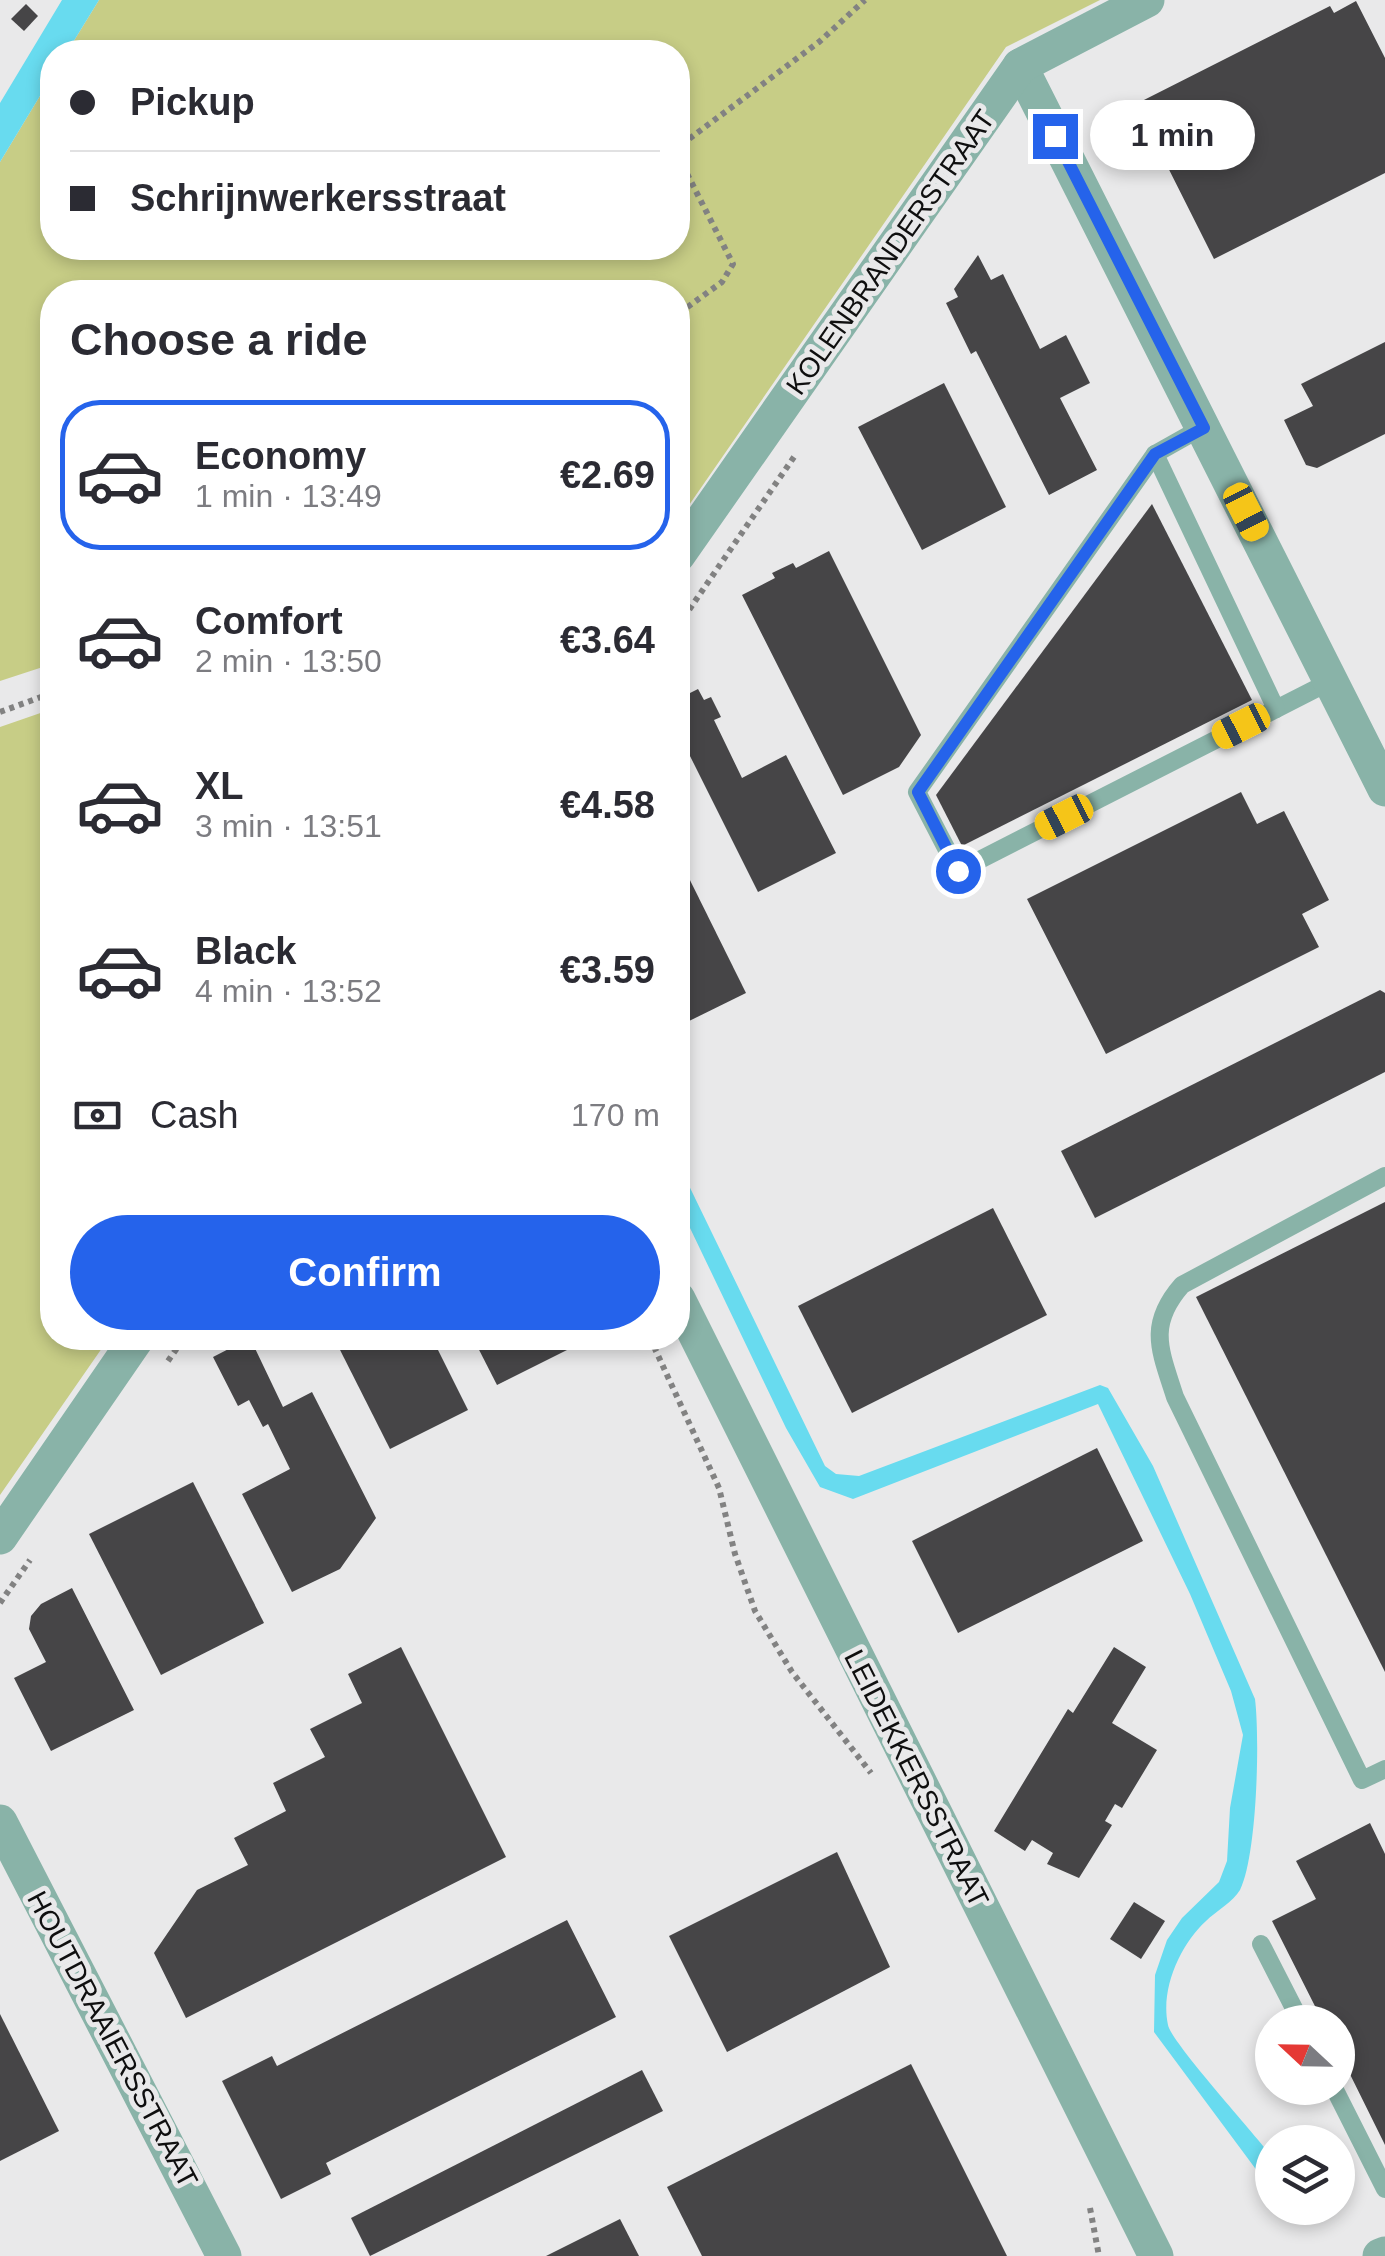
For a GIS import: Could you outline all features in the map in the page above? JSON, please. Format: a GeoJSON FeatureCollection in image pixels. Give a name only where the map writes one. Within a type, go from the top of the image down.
{"type":"FeatureCollection","features":[{"type":"Feature","properties":{"kind":"street","name":"KOLENBRANDERSTRAAT"},"geometry":{"type":"LineString","coordinates":[[690,538],[1020,66],[1147,0]]}},
{"type":"Feature","properties":{"kind":"street"},"geometry":{"type":"LineString","coordinates":[[1020,66],[1385,789]]}},
{"type":"Feature","properties":{"kind":"street","name":"LEIDEKKERSSTRAAT"},"geometry":{"type":"LineString","coordinates":[[690,1324],[1156,2256]]}},
{"type":"Feature","properties":{"kind":"street"},"geometry":{"type":"LineString","coordinates":[[0,1537],[129,1350]]}},
{"type":"Feature","properties":{"kind":"street","name":"HOUTDRAAIERSSTRAAT"},"geometry":{"type":"LineString","coordinates":[[0,1822],[224,2256]]}},
{"type":"Feature","properties":{"kind":"lane"},"geometry":{"type":"LineString","coordinates":[[1204,428],[1155,454],[918,792],[958,871],[1331,680]]}},
{"type":"Feature","properties":{"kind":"lane"},"geometry":{"type":"LineString","coordinates":[[1155,454],[1276,708]]}},
{"type":"Feature","properties":{"kind":"lane"},"geometry":{"type":"LineString","coordinates":[[1385,1176],[1182,1284],[1163,1307],[1158,1342],[1175,1397],[1362,1780],[1385,1769]]}},
{"type":"Feature","properties":{"kind":"lane"},"geometry":{"type":"LineString","coordinates":[[1262,1944],[1292,2005]]}},
{"type":"Feature","properties":{"kind":"lane"},"geometry":{"type":"LineString","coordinates":[[1343,2105],[1385,2189]]}},
{"type":"Feature","properties":{"kind":"path"},"geometry":{"type":"LineString","coordinates":[[690,138],[819,42],[865,0]]}},
{"type":"Feature","properties":{"kind":"path"},"geometry":{"type":"LineString","coordinates":[[690,180],[733,264],[722,282],[690,305]]}},
{"type":"Feature","properties":{"kind":"path"},"geometry":{"type":"LineString","coordinates":[[0,712],[40,697]]}},
{"type":"Feature","properties":{"kind":"path"},"geometry":{"type":"LineString","coordinates":[[656,1350],[712,1470],[755,1611],[792,1672],[878,1785]]}},
{"type":"Feature","properties":{"kind":"path"},"geometry":{"type":"LineString","coordinates":[[1087,2199],[1099,2256]]}},
{"type":"Feature","properties":{"kind":"green space"},"geometry":{"type":"Polygon","coordinates":[[[99,0],[1100,0],[1006,47],[690,504],[690,280],[40,280],[40,668],[0,681],[0,162],[40,96],[40,260],[690,260],[690,40],[74,40],[99,0]]]}},
{"type":"Feature","properties":{"kind":"green space"},"geometry":{"type":"Polygon","coordinates":[[[40,713],[40,1350],[101,1350],[0,1495],[0,727],[40,713]]]}},
{"type":"Feature","properties":{"kind":"water"},"geometry":{"type":"Polygon","coordinates":[[[62,0],[99,0],[74,40],[40,40],[40,96],[0,162],[0,103],[62,0]]]}},
{"type":"Feature","properties":{"kind":"water"},"geometry":{"type":"Polygon","coordinates":[[[690,1188],[825,1466],[836,1474],[859,1476],[1100,1385],[1108,1388],[1153,1466],[1255,1699],[1256,1797],[1246,1874],[1237,1894],[1188,1942],[1170,1982],[1166,2011],[1168,2025],[1183,2050],[1255,2137],[1255,2168],[1154,2032],[1155,1975],[1167,1940],[1182,1918],[1219,1882],[1227,1861],[1230,1808],[1243,1735],[1231,1691],[1190,1594],[1098,1404],[853,1499],[820,1487],[786,1428],[690,1228],[690,1188]]]}},
{"type":"Feature","properties":{"kind":"building"},"geometry":{"type":"Polygon","coordinates":[[[1356,1],[1385,58],[1385,173],[1214,259],[1136,104],[1330,6],[1334,13],[1356,1]]]}},
{"type":"Feature","properties":{"kind":"building"},"geometry":{"type":"Polygon","coordinates":[[[26,4],[38,16],[24,31],[11,19],[26,4]]]}},
{"type":"Feature","properties":{"kind":"building"},"geometry":{"type":"Polygon","coordinates":[[[978,255],[991,280],[1003,274],[1040,349],[1066,335],[1090,383],[1060,398],[1097,470],[1049,495],[976,351],[971,354],[946,303],[958,297],[954,289],[978,255]]]}},
{"type":"Feature","properties":{"kind":"building"},"geometry":{"type":"Polygon","coordinates":[[[1385,342],[1385,434],[1317,468],[1306,465],[1284,420],[1313,406],[1301,384],[1385,342]]]}},
{"type":"Feature","properties":{"kind":"building"},"geometry":{"type":"Polygon","coordinates":[[[944,383],[1006,507],[922,550],[858,427],[944,383]]]}},
{"type":"Feature","properties":{"kind":"building"},"geometry":{"type":"Polygon","coordinates":[[[1152,504],[1252,700],[962,846],[936,795],[1152,504]]]}},
{"type":"Feature","properties":{"kind":"building"},"geometry":{"type":"Polygon","coordinates":[[[829,551],[921,735],[899,767],[843,795],[742,595],[775,578],[772,573],[793,563],[796,568],[829,551]]]}},
{"type":"Feature","properties":{"kind":"building"},"geometry":{"type":"Polygon","coordinates":[[[698,689],[704,700],[711,697],[721,717],[714,720],[742,778],[786,755],[836,853],[758,892],[690,756],[690,693],[698,689]]]}},
{"type":"Feature","properties":{"kind":"building"},"geometry":{"type":"Polygon","coordinates":[[[1241,792],[1257,824],[1284,811],[1329,900],[1302,914],[1319,947],[1106,1054],[1027,899],[1241,792]]]}},
{"type":"Feature","properties":{"kind":"building"},"geometry":{"type":"Polygon","coordinates":[[[690,880],[746,993],[690,1021],[690,880]]]}},
{"type":"Feature","properties":{"kind":"building"},"geometry":{"type":"Polygon","coordinates":[[[1380,990],[1385,993],[1385,1072],[1095,1218],[1061,1151],[1380,990]]]}},
{"type":"Feature","properties":{"kind":"building"},"geometry":{"type":"Polygon","coordinates":[[[1385,1202],[1385,1672],[1196,1297],[1385,1202]]]}},
{"type":"Feature","properties":{"kind":"building"},"geometry":{"type":"Polygon","coordinates":[[[993,1208],[1047,1315],[852,1413],[798,1306],[993,1208]]]}},
{"type":"Feature","properties":{"kind":"building"},"geometry":{"type":"Polygon","coordinates":[[[227,1350],[256,1350],[283,1407],[312,1392],[376,1518],[340,1569],[292,1592],[242,1494],[290,1469],[268,1424],[263,1427],[249,1400],[238,1406],[213,1357],[227,1350]]]}},
{"type":"Feature","properties":{"kind":"building"},"geometry":{"type":"Polygon","coordinates":[[[340,1350],[438,1350],[468,1410],[390,1449],[340,1350]]]}},
{"type":"Feature","properties":{"kind":"building"},"geometry":{"type":"Polygon","coordinates":[[[479,1350],[567,1350],[497,1385],[479,1350]]]}},
{"type":"Feature","properties":{"kind":"building"},"geometry":{"type":"Polygon","coordinates":[[[1097,1448],[1143,1541],[958,1633],[912,1541],[1097,1448]]]}},
{"type":"Feature","properties":{"kind":"building"},"geometry":{"type":"Polygon","coordinates":[[[193,1482],[264,1623],[161,1675],[89,1534],[193,1482]]]}},
{"type":"Feature","properties":{"kind":"building"},"geometry":{"type":"Polygon","coordinates":[[[72,1588],[134,1710],[51,1751],[14,1678],[46,1662],[29,1629],[31,1616],[41,1604],[72,1588]]]}},
{"type":"Feature","properties":{"kind":"building"},"geometry":{"type":"Polygon","coordinates":[[[401,1647],[506,1857],[186,2018],[154,1953],[197,1890],[248,1865],[234,1838],[286,1811],[273,1783],[325,1757],[310,1729],[362,1703],[348,1674],[401,1647]]]}},
{"type":"Feature","properties":{"kind":"building"},"geometry":{"type":"Polygon","coordinates":[[[1114,1647],[1146,1667],[1112,1723],[1157,1750],[1122,1808],[1115,1804],[1105,1821],[1112,1825],[1079,1878],[1047,1864],[1053,1853],[1032,1840],[1025,1851],[994,1831],[1068,1709],[1073,1713],[1114,1647]]]}},
{"type":"Feature","properties":{"kind":"building"},"geometry":{"type":"Polygon","coordinates":[[[1370,1823],[1385,1854],[1385,2145],[1355,2084],[1355,2005],[1314,2005],[1272,1921],[1316,1899],[1296,1861],[1370,1823]]]}},
{"type":"Feature","properties":{"kind":"building"},"geometry":{"type":"Polygon","coordinates":[[[837,1852],[890,1967],[727,2052],[669,1936],[837,1852]]]}},
{"type":"Feature","properties":{"kind":"building"},"geometry":{"type":"Polygon","coordinates":[[[1134,1902],[1165,1921],[1141,1959],[1110,1939],[1134,1902]]]}},
{"type":"Feature","properties":{"kind":"building"},"geometry":{"type":"Polygon","coordinates":[[[567,1920],[616,2017],[326,2163],[331,2174],[281,2199],[222,2081],[272,2056],[277,2066],[567,1920]]]}},
{"type":"Feature","properties":{"kind":"building"},"geometry":{"type":"Polygon","coordinates":[[[0,2014],[59,2131],[0,2161],[0,2014]]]}},
{"type":"Feature","properties":{"kind":"building"},"geometry":{"type":"Polygon","coordinates":[[[911,2064],[1007,2256],[702,2256],[667,2187],[911,2064]]]}},
{"type":"Feature","properties":{"kind":"building"},"geometry":{"type":"Polygon","coordinates":[[[642,2070],[663,2111],[370,2256],[351,2218],[642,2070]]]}},
{"type":"Feature","properties":{"kind":"building"},"geometry":{"type":"Polygon","coordinates":[[[620,2219],[639,2256],[546,2256],[620,2219]]]}},
{"type":"Feature","properties":{"kind":"route"},"geometry":{"type":"LineString","coordinates":[[958,871],[918,792],[1155,454],[1204,428],[1055,136]]}}]}
